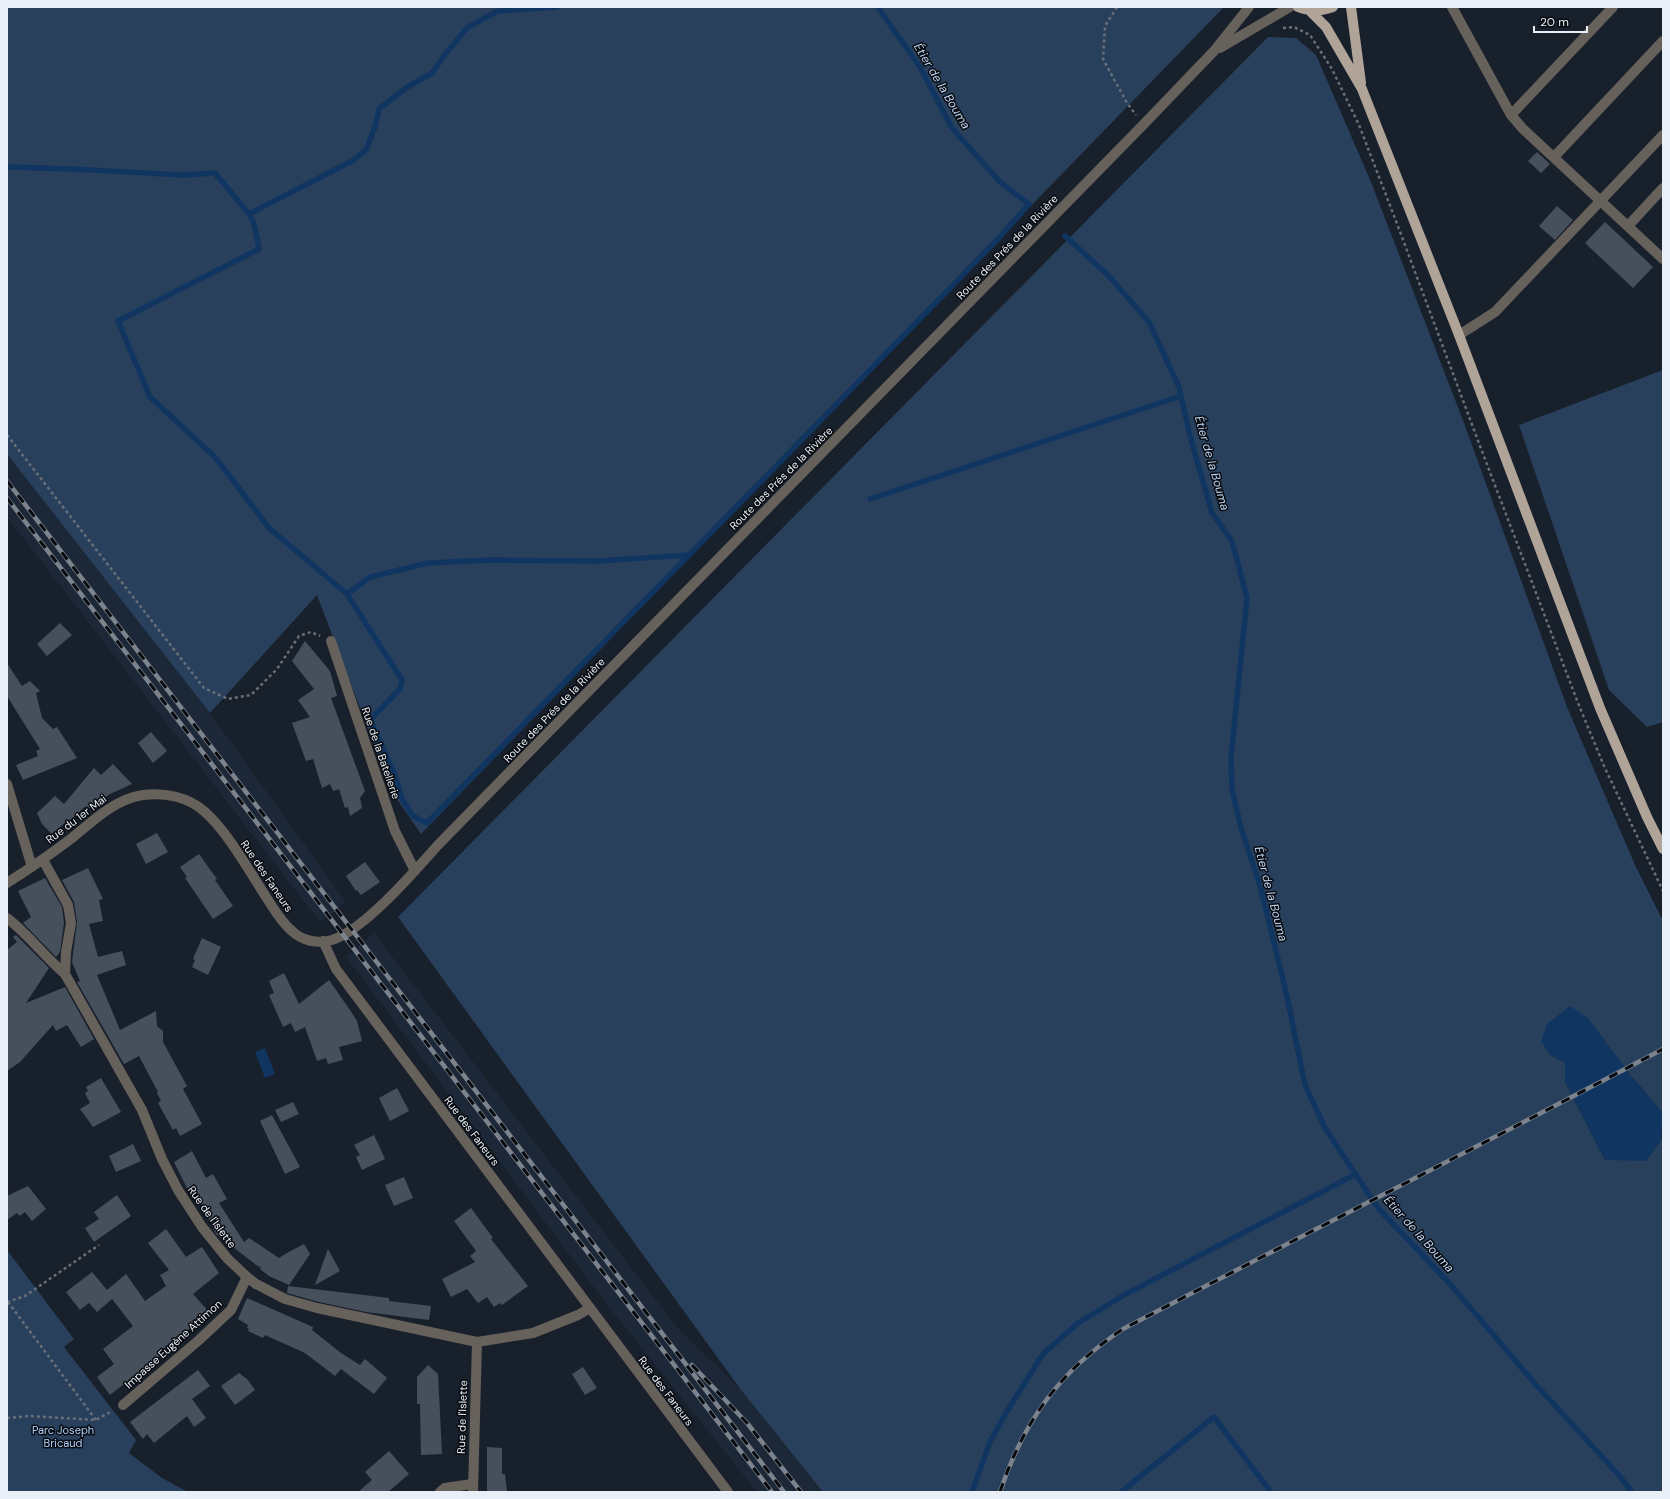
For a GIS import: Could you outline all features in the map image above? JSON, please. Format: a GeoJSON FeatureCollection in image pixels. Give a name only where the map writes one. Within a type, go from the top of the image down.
{"type":"FeatureCollection","features":[{"type":"Feature","properties":{"kind":"main road"},"geometry":{"type":"LineString","coordinates":[[1298,7],[1310,10],[1322,10],[1333,7]]}},
{"type":"Feature","properties":{"kind":"main road"},"geometry":{"type":"LineString","coordinates":[[1351,7],[1362,89]]}},
{"type":"Feature","properties":{"kind":"main road"},"geometry":{"type":"LineString","coordinates":[[1310,10],[1326,27],[1362,89],[1459,335],[1600,708],[1647,817],[1663,849]]}},
{"type":"Feature","properties":{"kind":"street","name":"Route des Prés de la Rivière"},"geometry":{"type":"LineString","coordinates":[[323,941],[332,940],[362,920],[392,894],[415,871],[442,840],[1143,125],[1214,51],[1249,7]]}},
{"type":"Feature","properties":{"kind":"street","name":"Route des Prés de la Rivière"},"geometry":{"type":"LineString","coordinates":[[1214,51],[1270,20],[1290,7]]}},
{"type":"Feature","properties":{"kind":"street"},"geometry":{"type":"LineString","coordinates":[[1452,7],[1511,115],[1663,259]]}},
{"type":"Feature","properties":{"kind":"street"},"geometry":{"type":"LineString","coordinates":[[1511,115],[1613,7]]}},
{"type":"Feature","properties":{"kind":"street"},"geometry":{"type":"LineString","coordinates":[[1554,157],[1663,41]]}},
{"type":"Feature","properties":{"kind":"street"},"geometry":{"type":"LineString","coordinates":[[1459,335],[1495,312],[1663,135]]}},
{"type":"Feature","properties":{"kind":"street"},"geometry":{"type":"LineString","coordinates":[[1628,226],[1663,188]]}},
{"type":"Feature","properties":{"kind":"street","name":"Rue de la Batellerie"},"geometry":{"type":"LineString","coordinates":[[331,641],[396,831],[415,871]]}},
{"type":"Feature","properties":{"kind":"street"},"geometry":{"type":"LineString","coordinates":[[7,784],[32,867]]}},
{"type":"Feature","properties":{"kind":"street","name":"Rue du 1er Mai"},"geometry":{"type":"LineString","coordinates":[[7,883],[42,860],[118,803],[132,797],[155,794],[167,795],[190,802]]}},
{"type":"Feature","properties":{"kind":"street","name":"Rue des Faneurs"},"geometry":{"type":"LineString","coordinates":[[190,802],[205,811],[225,835],[273,908],[292,932],[307,939],[323,941],[336,969],[728,1492]]}},
{"type":"Feature","properties":{"kind":"street"},"geometry":{"type":"LineString","coordinates":[[42,860],[68,905],[71,923],[66,952],[65,974]]}},
{"type":"Feature","properties":{"kind":"street","name":"Rue de l'Islette"},"geometry":{"type":"LineString","coordinates":[[7,918],[20,928],[52,963],[65,974],[142,1110],[162,1159],[178,1190],[202,1227],[227,1258],[256,1284],[285,1299],[317,1308],[476,1342],[533,1333],[578,1315],[590,1308]]}},
{"type":"Feature","properties":{"kind":"street","name":"Impasse Eugène Attimon"},"geometry":{"type":"LineString","coordinates":[[123,1405],[199,1340],[231,1310],[247,1277]]}},
{"type":"Feature","properties":{"kind":"street","name":"Rue de l'Islette"},"geometry":{"type":"LineString","coordinates":[[472,1488],[476,1342]]}},
{"type":"Feature","properties":{"kind":"street"},"geometry":{"type":"LineString","coordinates":[[440,1492],[445,1488],[472,1488]]}},
{"type":"Feature","properties":{"kind":"path"},"geometry":{"type":"LineString","coordinates":[[1117,7],[1106,26],[1103,59],[1128,103],[1143,125]]}},
{"type":"Feature","properties":{"kind":"path"},"geometry":{"type":"LineString","coordinates":[[1270,20],[1277,28],[1294,27],[1310,35],[1332,69],[1359,125],[1578,703],[1604,766],[1663,891]]}},
{"type":"Feature","properties":{"kind":"path"},"geometry":{"type":"LineString","coordinates":[[7,435],[204,688],[228,699],[251,695],[277,669],[299,636],[311,632],[331,641]]}},
{"type":"Feature","properties":{"kind":"path"},"geometry":{"type":"LineString","coordinates":[[96,1420],[7,1302],[26,1296],[99,1245]]}},
{"type":"Feature","properties":{"kind":"path"},"geometry":{"type":"LineString","coordinates":[[7,1418],[28,1416],[96,1420],[123,1405]]}},
{"type":"Feature","properties":{"kind":"shaded area"},"geometry":{"type":"Polygon","coordinates":[[[7,454],[210,713],[346,902],[320,922],[7,517],[7,454]]]}},
{"type":"Feature","properties":{"kind":"shaded area"},"geometry":{"type":"Polygon","coordinates":[[[374,933],[676,1326],[741,1390],[823,1492],[757,1492],[612,1311],[346,957],[374,933]]]}},
{"type":"Feature","properties":{"kind":"shaded area"},"geometry":{"type":"Polygon","coordinates":[[[1570,1006],[1588,1018],[1633,1078],[1663,1113],[1661,1141],[1646,1161],[1605,1160],[1565,1082],[1565,1063],[1550,1055],[1541,1041],[1547,1024],[1570,1006]]]}},
{"type":"Feature","properties":{"kind":"shaded area"},"geometry":{"type":"Polygon","coordinates":[[[265,1048],[275,1074],[265,1078],[255,1052],[265,1048]]]}},
{"type":"Feature","properties":{"kind":"green space"},"geometry":{"type":"Polygon","coordinates":[[[7,7],[1224,7],[421,834],[392,792],[317,595],[210,713],[7,454],[7,7]]]}},
{"type":"Feature","properties":{"kind":"green space"},"geometry":{"type":"Polygon","coordinates":[[[1268,37],[1296,38],[1316,55],[1371,182],[1464,423],[1567,707],[1635,865],[1663,921],[1663,1113],[1633,1078],[1550,1055],[1566,1063],[1565,1082],[1605,1160],[1661,1141],[1663,1131],[1663,1492],[823,1492],[741,1390],[398,917],[1268,37]]]}},
{"type":"Feature","properties":{"kind":"green space"},"geometry":{"type":"Polygon","coordinates":[[[1663,370],[1663,722],[1647,727],[1609,690],[1519,425],[1663,370]]]}},
{"type":"Feature","properties":{"kind":"green space","name":"Parc Joseph Bricaud"},"geometry":{"type":"Polygon","coordinates":[[[7,1250],[74,1339],[64,1347],[136,1440],[129,1453],[162,1478],[188,1492],[7,1492],[7,1250]]]}},
{"type":"Feature","properties":{"kind":"building"},"geometry":{"type":"Polygon","coordinates":[[[1537,152],[1550,164],[1541,173],[1528,161],[1537,152]]]}},
{"type":"Feature","properties":{"kind":"building"},"geometry":{"type":"Polygon","coordinates":[[[1557,206],[1573,220],[1555,240],[1539,226],[1557,206]]]}},
{"type":"Feature","properties":{"kind":"building"},"geometry":{"type":"Polygon","coordinates":[[[1605,222],[1653,267],[1633,288],[1585,243],[1605,222]]]}},
{"type":"Feature","properties":{"kind":"building"},"geometry":{"type":"Polygon","coordinates":[[[60,623],[72,635],[47,656],[37,644],[60,623]]]}},
{"type":"Feature","properties":{"kind":"building"},"geometry":{"type":"Polygon","coordinates":[[[305,641],[330,671],[337,696],[331,698],[365,791],[360,798],[362,808],[350,816],[348,807],[345,808],[339,789],[333,791],[330,784],[322,788],[313,759],[306,761],[292,723],[310,717],[298,700],[314,689],[292,661],[305,641]]]}},
{"type":"Feature","properties":{"kind":"building"},"geometry":{"type":"Polygon","coordinates":[[[7,663],[22,686],[30,681],[40,691],[36,693],[42,718],[53,729],[57,727],[77,758],[23,780],[16,765],[38,756],[36,751],[40,749],[7,696],[7,663]]]}},
{"type":"Feature","properties":{"kind":"building"},"geometry":{"type":"Polygon","coordinates":[[[151,732],[167,751],[153,763],[138,743],[151,732]]]}},
{"type":"Feature","properties":{"kind":"building"},"geometry":{"type":"Polygon","coordinates":[[[113,764],[132,784],[110,794],[88,809],[86,806],[52,834],[42,824],[37,813],[55,796],[64,804],[94,768],[101,775],[113,764]]]}},
{"type":"Feature","properties":{"kind":"building"},"geometry":{"type":"Polygon","coordinates":[[[157,833],[168,852],[146,864],[136,844],[157,833]]]}},
{"type":"Feature","properties":{"kind":"building"},"geometry":{"type":"Polygon","coordinates":[[[199,854],[217,879],[215,880],[233,906],[213,919],[185,878],[187,877],[180,867],[199,854]]]}},
{"type":"Feature","properties":{"kind":"building"},"geometry":{"type":"Polygon","coordinates":[[[365,862],[380,882],[361,895],[357,890],[356,891],[346,876],[365,862]]]}},
{"type":"Feature","properties":{"kind":"building"},"geometry":{"type":"Polygon","coordinates":[[[88,868],[103,899],[99,900],[103,921],[89,924],[98,957],[122,951],[126,965],[97,975],[120,1030],[156,1011],[157,1026],[163,1031],[163,1042],[187,1086],[183,1089],[202,1124],[180,1136],[176,1128],[173,1130],[158,1103],[161,1101],[157,1093],[158,1092],[139,1056],[124,1064],[77,982],[80,981],[72,962],[77,922],[74,902],[62,880],[88,868]]]}},
{"type":"Feature","properties":{"kind":"building"},"geometry":{"type":"Polygon","coordinates":[[[45,878],[62,907],[64,923],[60,952],[56,957],[23,923],[31,917],[18,891],[45,878]]]}},
{"type":"Feature","properties":{"kind":"building"},"geometry":{"type":"Polygon","coordinates":[[[16,935],[49,968],[26,1003],[65,987],[94,1039],[81,1047],[67,1025],[56,1031],[53,1025],[20,1062],[7,1071],[7,950],[17,942],[13,937],[16,935]]]}},
{"type":"Feature","properties":{"kind":"building"},"geometry":{"type":"Polygon","coordinates":[[[202,938],[221,947],[208,975],[192,967],[195,960],[193,959],[202,938]]]}},
{"type":"Feature","properties":{"kind":"building"},"geometry":{"type":"Polygon","coordinates":[[[284,973],[299,1004],[329,980],[350,1010],[357,1021],[362,1041],[339,1047],[343,1060],[328,1064],[326,1058],[317,1061],[305,1027],[295,1032],[291,1023],[283,1027],[269,995],[274,993],[269,981],[284,973]]]}},
{"type":"Feature","properties":{"kind":"building"},"geometry":{"type":"Polygon","coordinates":[[[101,1078],[121,1112],[93,1127],[80,1109],[90,1103],[85,1093],[88,1091],[86,1087],[101,1078]]]}},
{"type":"Feature","properties":{"kind":"building"},"geometry":{"type":"Polygon","coordinates":[[[397,1088],[409,1111],[390,1121],[379,1098],[397,1088]]]}},
{"type":"Feature","properties":{"kind":"building"},"geometry":{"type":"Polygon","coordinates":[[[293,1102],[299,1114],[281,1122],[275,1110],[293,1102]]]}},
{"type":"Feature","properties":{"kind":"building"},"geometry":{"type":"Polygon","coordinates":[[[272,1115],[300,1167],[285,1174],[260,1121],[272,1115]]]}},
{"type":"Feature","properties":{"kind":"building"},"geometry":{"type":"Polygon","coordinates":[[[374,1135],[385,1159],[362,1170],[356,1157],[360,1155],[354,1145],[374,1135]]]}},
{"type":"Feature","properties":{"kind":"building"},"geometry":{"type":"Polygon","coordinates":[[[133,1144],[141,1161],[116,1172],[109,1156],[133,1144]]]}},
{"type":"Feature","properties":{"kind":"building"},"geometry":{"type":"Polygon","coordinates":[[[192,1151],[206,1178],[213,1174],[227,1199],[219,1203],[244,1242],[249,1238],[279,1258],[304,1244],[310,1254],[289,1285],[269,1276],[260,1269],[261,1266],[259,1267],[216,1234],[197,1196],[192,1198],[174,1162],[192,1151]]]}},
{"type":"Feature","properties":{"kind":"building"},"geometry":{"type":"Polygon","coordinates":[[[404,1177],[413,1198],[394,1206],[385,1185],[404,1177]]]}},
{"type":"Feature","properties":{"kind":"building"},"geometry":{"type":"Polygon","coordinates":[[[28,1186],[46,1209],[32,1221],[25,1212],[20,1216],[17,1213],[7,1220],[7,1196],[28,1186]]]}},
{"type":"Feature","properties":{"kind":"building"},"geometry":{"type":"Polygon","coordinates":[[[117,1195],[131,1216],[94,1242],[85,1228],[99,1219],[94,1212],[117,1195]]]}},
{"type":"Feature","properties":{"kind":"building"},"geometry":{"type":"Polygon","coordinates":[[[471,1208],[493,1238],[491,1239],[528,1286],[502,1305],[500,1303],[494,1307],[487,1297],[478,1303],[467,1289],[451,1297],[442,1279],[475,1262],[470,1256],[476,1251],[454,1221],[471,1208]]]}},
{"type":"Feature","properties":{"kind":"building"},"geometry":{"type":"Polygon","coordinates":[[[166,1229],[186,1257],[202,1247],[219,1273],[193,1294],[209,1312],[173,1343],[174,1345],[110,1395],[97,1377],[114,1364],[103,1349],[133,1326],[112,1299],[97,1312],[89,1303],[80,1310],[66,1292],[92,1272],[107,1290],[126,1274],[145,1301],[166,1286],[160,1275],[169,1270],[148,1243],[166,1229]]]}},
{"type":"Feature","properties":{"kind":"building"},"geometry":{"type":"Polygon","coordinates":[[[328,1249],[340,1271],[315,1285],[328,1249]]]}},
{"type":"Feature","properties":{"kind":"building"},"geometry":{"type":"Polygon","coordinates":[[[288,1286],[389,1298],[389,1301],[431,1306],[429,1320],[366,1312],[319,1302],[287,1293],[288,1286]]]}},
{"type":"Feature","properties":{"kind":"building"},"geometry":{"type":"Polygon","coordinates":[[[247,1298],[313,1327],[312,1330],[341,1353],[360,1365],[365,1359],[387,1378],[374,1394],[341,1369],[335,1376],[305,1353],[265,1335],[263,1338],[248,1331],[248,1325],[238,1319],[247,1298]]]}},
{"type":"Feature","properties":{"kind":"building"},"geometry":{"type":"Polygon","coordinates":[[[428,1365],[438,1374],[442,1454],[421,1455],[420,1404],[417,1404],[417,1377],[428,1365]]]}},
{"type":"Feature","properties":{"kind":"building"},"geometry":{"type":"Polygon","coordinates":[[[583,1367],[597,1388],[585,1395],[572,1374],[583,1367]]]}},
{"type":"Feature","properties":{"kind":"building"},"geometry":{"type":"Polygon","coordinates":[[[198,1370],[210,1386],[192,1399],[206,1418],[194,1427],[187,1416],[154,1443],[147,1434],[143,1439],[130,1422],[198,1370]]]}},
{"type":"Feature","properties":{"kind":"building"},"geometry":{"type":"Polygon","coordinates":[[[239,1373],[248,1380],[255,1390],[235,1405],[221,1386],[239,1373]]]}},
{"type":"Feature","properties":{"kind":"building"},"geometry":{"type":"Polygon","coordinates":[[[487,1447],[502,1448],[502,1474],[505,1474],[507,1492],[487,1491],[487,1447]]]}},
{"type":"Feature","properties":{"kind":"building"},"geometry":{"type":"Polygon","coordinates":[[[389,1451],[409,1474],[388,1492],[358,1492],[372,1480],[365,1472],[389,1451]]]}},
{"type":"Feature","properties":{"kind":"waterway"},"geometry":{"type":"LineString","coordinates":[[249,214],[352,161],[366,150],[375,127],[379,109],[406,88],[432,73],[446,53],[468,27],[498,11],[557,7]]}},
{"type":"Feature","properties":{"kind":"waterway"},"geometry":{"type":"LineString","coordinates":[[7,167],[183,175],[215,173],[249,214],[254,223],[259,249],[118,321],[150,397],[215,457],[269,528],[347,594],[402,680],[400,689],[370,720],[394,773],[402,799],[413,816],[427,823],[999,238],[1029,204],[1000,182],[952,128],[920,67],[879,9],[880,7]]}},
{"type":"Feature","properties":{"kind":"waterway","name":"Étier de la Bouma"},"geometry":{"type":"LineString","coordinates":[[1065,236],[1108,275],[1149,322],[1179,387],[1190,436],[1212,513],[1232,541],[1247,598],[1231,757],[1232,789],[1241,828],[1261,889],[1286,992],[1305,1085],[1325,1128],[1378,1208],[1451,1285],[1537,1386],[1617,1473],[1632,1492]]}},
{"type":"Feature","properties":{"kind":"waterway"},"geometry":{"type":"LineString","coordinates":[[870,499],[1181,396]]}},
{"type":"Feature","properties":{"kind":"waterway"},"geometry":{"type":"LineString","coordinates":[[347,594],[370,577],[428,563],[489,560],[598,561],[689,555]]}},
{"type":"Feature","properties":{"kind":"waterway"},"geometry":{"type":"LineString","coordinates":[[972,1492],[990,1442],[1007,1411],[1043,1354],[1078,1323],[1124,1295],[1356,1174]]}},
{"type":"Feature","properties":{"kind":"waterway"},"geometry":{"type":"LineString","coordinates":[[1121,1492],[1214,1417],[1271,1492]]}},
{"type":"Feature","properties":{"kind":"railway"},"geometry":{"type":"LineString","coordinates":[[7,481],[784,1492]]}},
{"type":"Feature","properties":{"kind":"railway"},"geometry":{"type":"LineString","coordinates":[[7,498],[772,1492]]}},
{"type":"Feature","properties":{"kind":"railway"},"geometry":{"type":"LineString","coordinates":[[1000,1492],[1020,1442],[1047,1399],[1081,1362],[1123,1329],[1663,1049]]}},
{"type":"Feature","properties":{"kind":"railway"},"geometry":{"type":"LineString","coordinates":[[692,1365],[747,1423],[801,1492]]}}]}
